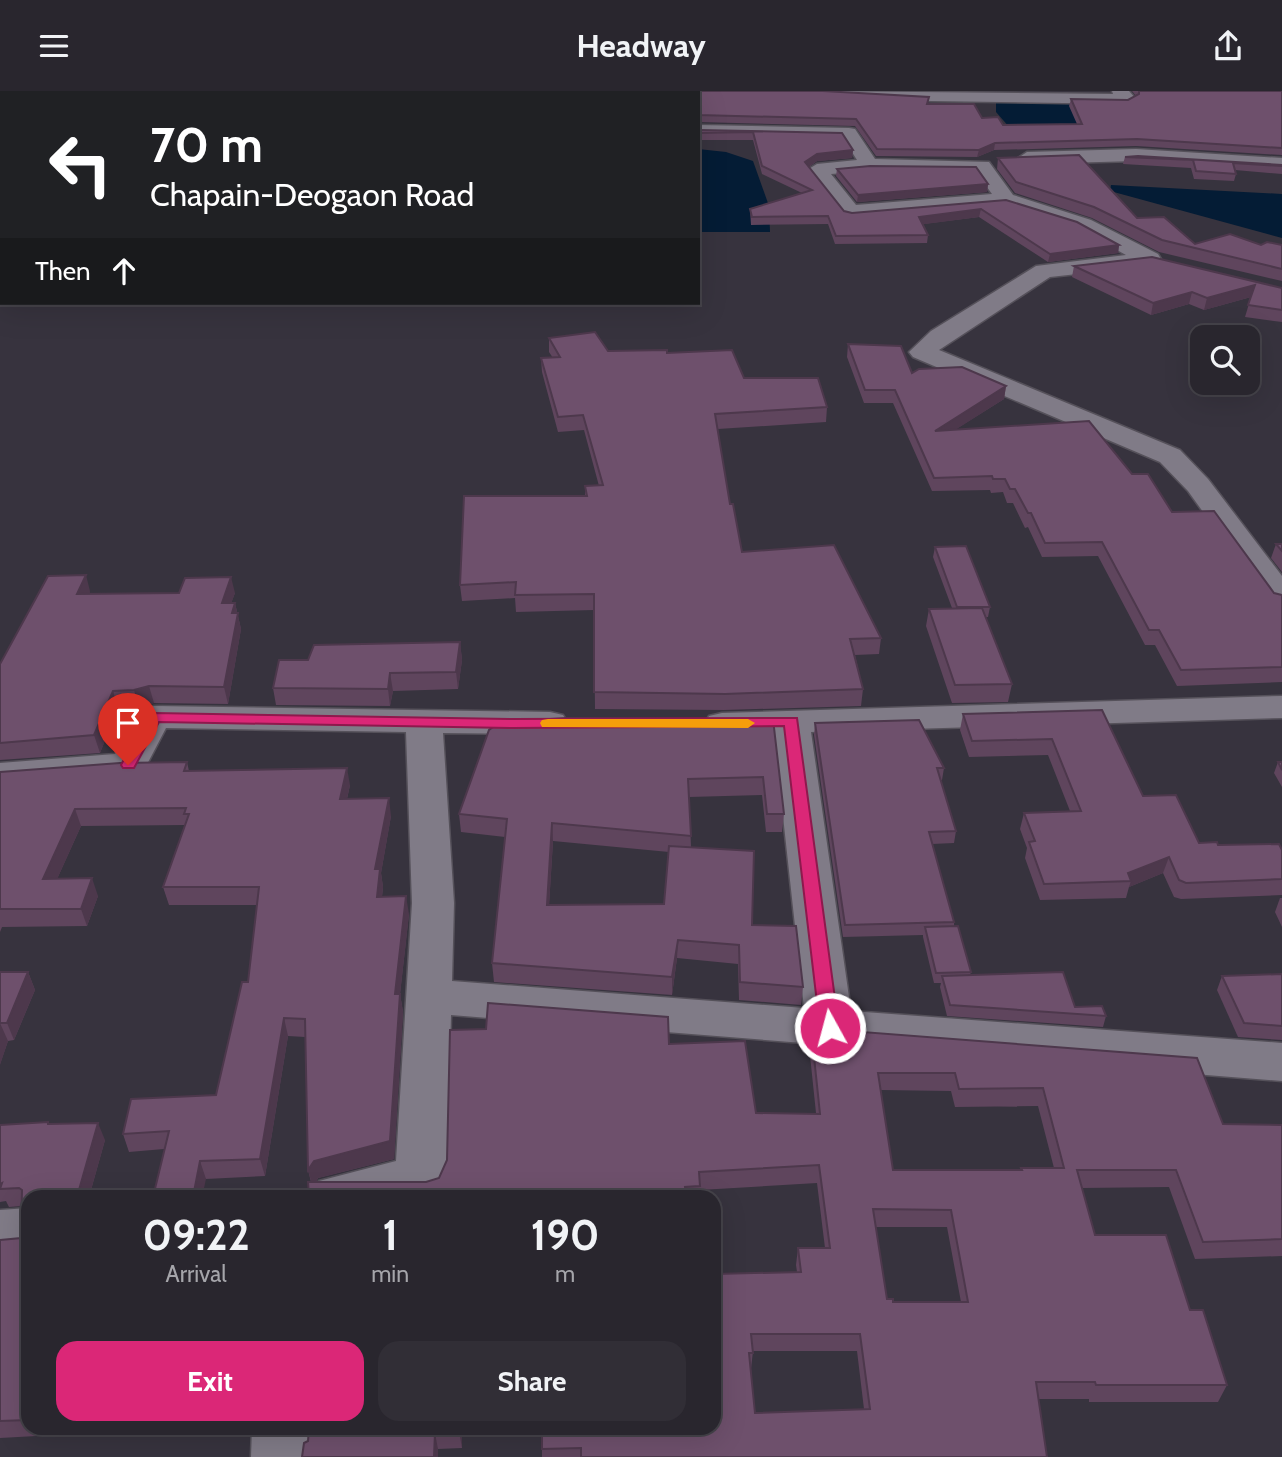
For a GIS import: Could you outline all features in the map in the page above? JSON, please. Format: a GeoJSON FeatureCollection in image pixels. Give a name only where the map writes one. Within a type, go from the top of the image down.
{"type":"FeatureCollection","features":[{"type":"Feature","properties":{"kind":"street"},"geometry":{"type":"LineString","coordinates":[[825,91],[1127,99],[1120,91]]}},
{"type":"Feature","properties":{"kind":"street"},"geometry":{"type":"LineString","coordinates":[[825,91],[869,165]]}},
{"type":"Feature","properties":{"kind":"street"},"geometry":{"type":"LineString","coordinates":[[1063,91],[1080,98]]}},
{"type":"Feature","properties":{"kind":"street"},"geometry":{"type":"LineString","coordinates":[[700,130],[849,134]]}},
{"type":"Feature","properties":{"kind":"street"},"geometry":{"type":"LineString","coordinates":[[1176,265],[1150,259],[1084,224],[1006,199],[851,212],[817,170],[869,165],[1136,155],[1282,164]]}},
{"type":"Feature","properties":{"kind":"street"},"geometry":{"type":"LineString","coordinates":[[994,161],[1006,199]]}},
{"type":"Feature","properties":{"kind":"street"},"geometry":{"type":"LineString","coordinates":[[1150,259],[1044,271],[940,336],[922,352],[1170,456],[1198,485],[1282,598]]}},
{"type":"Feature","properties":{"kind":"street"},"geometry":{"type":"LineString","coordinates":[[685,724],[1119,709],[1282,707]]}},
{"type":"Feature","properties":{"kind":"street"},"geometry":{"type":"LineString","coordinates":[[0,775],[128,765],[154,717],[579,724]]}},
{"type":"Feature","properties":{"kind":"street"},"geometry":{"type":"LineString","coordinates":[[368,1190],[421,1178],[432,903],[424,722]]}},
{"type":"Feature","properties":{"kind":"street"},"geometry":{"type":"LineString","coordinates":[[791,722],[830,1028]]}},
{"type":"Feature","properties":{"kind":"street"},"geometry":{"type":"LineString","coordinates":[[428,996],[1282,1062]]}},
{"type":"Feature","properties":{"kind":"street"},"geometry":{"type":"LineString","coordinates":[[0,1234],[21,1232]]}},
{"type":"Feature","properties":{"kind":"street"},"geometry":{"type":"LineString","coordinates":[[281,1457],[282,1435]]}},
{"type":"Feature","properties":{"kind":"water"},"geometry":{"type":"Polygon","coordinates":[[[996,100],[1120,102],[1099,129],[1010,128],[996,112],[996,100]]]}},
{"type":"Feature","properties":{"kind":"water"},"geometry":{"type":"Polygon","coordinates":[[[700,149],[726,152],[753,161],[769,206],[770,232],[700,232],[700,149]]]}},
{"type":"Feature","properties":{"kind":"water"},"geometry":{"type":"Polygon","coordinates":[[[1111,185],[1282,194],[1282,238],[1110,191],[1111,185]]]}},
{"type":"Feature","properties":{"kind":"building"},"geometry":{"type":"Polygon","coordinates":[[[700,91],[823,91],[929,97],[927,104],[974,104],[982,118],[998,117],[1003,125],[1082,124],[1071,99],[1128,100],[1139,94],[1139,91],[1282,91],[1282,148],[1137,139],[995,143],[979,150],[877,149],[856,119],[700,115],[700,91]]]}},
{"type":"Feature","properties":{"kind":"building"},"geometry":{"type":"Polygon","coordinates":[[[700,130],[842,133],[853,150],[817,154],[805,162],[844,211],[852,213],[1006,200],[1077,222],[1119,245],[1050,254],[981,209],[919,217],[928,235],[836,236],[828,216],[752,217],[750,209],[812,190],[762,166],[753,132],[700,133],[700,130]]]}},
{"type":"Feature","properties":{"kind":"building"},"geometry":{"type":"Polygon","coordinates":[[[1079,155],[1137,218],[1164,217],[1195,244],[1230,234],[1261,245],[1267,242],[1282,245],[1282,269],[1162,240],[1094,207],[1016,182],[998,158],[1079,155]]]}},
{"type":"Feature","properties":{"kind":"building"},"geometry":{"type":"Polygon","coordinates":[[[1138,156],[1282,166],[1233,163],[1236,174],[1196,171],[1193,160],[1125,157],[1138,156]]]}},
{"type":"Feature","properties":{"kind":"building"},"geometry":{"type":"Polygon","coordinates":[[[870,166],[976,167],[988,184],[858,195],[837,169],[870,166]]]}},
{"type":"Feature","properties":{"kind":"building"},"geometry":{"type":"Polygon","coordinates":[[[1152,257],[1282,288],[1282,310],[1248,305],[1255,285],[1207,298],[1192,292],[1153,303],[1074,266],[1152,257]]]}},
{"type":"Feature","properties":{"kind":"building"},"geometry":{"type":"Polygon","coordinates":[[[595,332],[608,351],[667,350],[667,353],[732,350],[744,378],[818,378],[827,407],[715,414],[730,504],[733,504],[742,552],[834,545],[881,638],[850,639],[863,689],[725,694],[594,692],[594,594],[515,595],[516,582],[460,585],[464,496],[587,496],[585,486],[603,485],[583,415],[558,417],[541,358],[560,357],[549,338],[595,332]]]}},
{"type":"Feature","properties":{"kind":"building"},"geometry":{"type":"Polygon","coordinates":[[[848,344],[901,346],[912,373],[919,369],[962,367],[1006,386],[935,431],[1089,421],[1132,474],[1148,474],[1172,512],[1214,511],[1274,593],[1282,595],[1282,667],[1181,670],[1159,630],[1149,630],[1102,542],[1045,543],[1031,513],[1028,513],[1015,489],[1010,489],[1005,479],[993,479],[992,476],[934,478],[895,390],[865,390],[848,344]]]}},
{"type":"Feature","properties":{"kind":"building"},"geometry":{"type":"Polygon","coordinates":[[[966,546],[990,607],[957,607],[935,547],[966,546]]]}},
{"type":"Feature","properties":{"kind":"building"},"geometry":{"type":"Polygon","coordinates":[[[86,575],[77,594],[179,593],[185,578],[231,577],[222,603],[235,603],[232,613],[238,613],[224,687],[149,686],[113,691],[94,735],[0,743],[0,664],[48,576],[86,575]]]}},
{"type":"Feature","properties":{"kind":"building"},"geometry":{"type":"Polygon","coordinates":[[[982,608],[1012,684],[955,685],[929,609],[982,608]]]}},
{"type":"Feature","properties":{"kind":"building"},"geometry":{"type":"Polygon","coordinates":[[[460,642],[456,672],[390,673],[388,689],[273,688],[279,660],[308,660],[314,645],[460,642]]]}},
{"type":"Feature","properties":{"kind":"building"},"geometry":{"type":"Polygon","coordinates":[[[1102,710],[1143,796],[1176,795],[1199,843],[1279,844],[1282,850],[1282,879],[1186,883],[1179,880],[1169,857],[1128,873],[1131,881],[1044,884],[1029,842],[1035,841],[1024,813],[1081,811],[1052,739],[972,741],[963,714],[1102,710]]]}},
{"type":"Feature","properties":{"kind":"building"},"geometry":{"type":"Polygon","coordinates":[[[567,718],[773,719],[784,814],[767,814],[763,777],[688,779],[691,836],[552,823],[547,905],[664,904],[669,846],[754,851],[752,925],[796,926],[803,987],[740,982],[739,945],[678,940],[672,977],[492,963],[507,819],[459,814],[489,730],[500,722],[567,718]]]}},
{"type":"Feature","properties":{"kind":"building"},"geometry":{"type":"Polygon","coordinates":[[[919,720],[944,768],[937,768],[956,831],[929,832],[954,922],[845,925],[815,723],[919,720]]]}},
{"type":"Feature","properties":{"kind":"building"},"geometry":{"type":"Polygon","coordinates":[[[187,762],[184,771],[347,768],[340,799],[389,798],[375,869],[380,869],[377,897],[406,896],[395,994],[400,994],[390,1141],[314,1161],[308,1170],[305,1019],[284,1018],[260,1159],[200,1161],[194,1190],[155,1190],[169,1131],[123,1134],[131,1099],[216,1095],[242,982],[248,982],[259,887],[163,887],[189,814],[184,814],[186,808],[75,809],[43,879],[92,878],[81,909],[0,909],[0,772],[120,763],[187,762]]]}},
{"type":"Feature","properties":{"kind":"building"},"geometry":{"type":"Polygon","coordinates":[[[958,926],[971,972],[936,973],[925,927],[958,926]]]}},
{"type":"Feature","properties":{"kind":"building"},"geometry":{"type":"Polygon","coordinates":[[[0,972],[28,972],[7,1023],[0,1023],[0,972]]]}},
{"type":"Feature","properties":{"kind":"building"},"geometry":{"type":"Polygon","coordinates":[[[1063,972],[1075,1007],[1102,1006],[1106,1016],[950,1005],[942,976],[1063,972]]]}},
{"type":"Feature","properties":{"kind":"building"},"geometry":{"type":"Polygon","coordinates":[[[1282,974],[1282,1026],[1244,1023],[1222,976],[1282,974]]]}},
{"type":"Feature","properties":{"kind":"building"},"geometry":{"type":"Polygon","coordinates":[[[488,1003],[668,1017],[669,1044],[745,1041],[756,1113],[820,1114],[811,1028],[1197,1058],[1223,1124],[1282,1125],[1282,1239],[1203,1242],[1176,1170],[1077,1170],[1095,1235],[1166,1235],[1190,1310],[1203,1310],[1227,1385],[1036,1382],[1047,1457],[581,1457],[581,1448],[542,1449],[542,1435],[721,1435],[721,1274],[801,1272],[798,1248],[830,1248],[819,1165],[699,1172],[700,1186],[685,1187],[685,1190],[309,1190],[308,1182],[426,1182],[439,1178],[447,1160],[450,1030],[486,1029],[488,1003]],[[878,1073],[893,1170],[1064,1168],[1043,1088],[959,1089],[955,1073],[878,1073]],[[873,1209],[887,1299],[893,1299],[893,1302],[968,1302],[951,1210],[873,1209]],[[751,1334],[753,1353],[749,1353],[755,1413],[870,1409],[860,1334],[751,1334]]]}},
{"type":"Feature","properties":{"kind":"building"},"geometry":{"type":"Polygon","coordinates":[[[98,1123],[79,1190],[0,1189],[0,1125],[98,1123]]]}},
{"type":"Feature","properties":{"kind":"building"},"geometry":{"type":"Polygon","coordinates":[[[21,1238],[21,1420],[0,1421],[0,1240],[21,1238]]]}},
{"type":"Feature","properties":{"kind":"building"},"geometry":{"type":"Polygon","coordinates":[[[308,1435],[435,1435],[434,1457],[302,1457],[304,1443],[308,1441],[308,1435]]]}},
{"type":"Feature","properties":{"kind":"slow traffic"},"geometry":{"type":"LineString","coordinates":[[548,723],[748,723]]}},
{"type":"Feature","properties":{"kind":"route"},"geometry":{"type":"LineString","coordinates":[[128,765],[154,717],[513,723],[791,722],[830,1028]]}}]}
